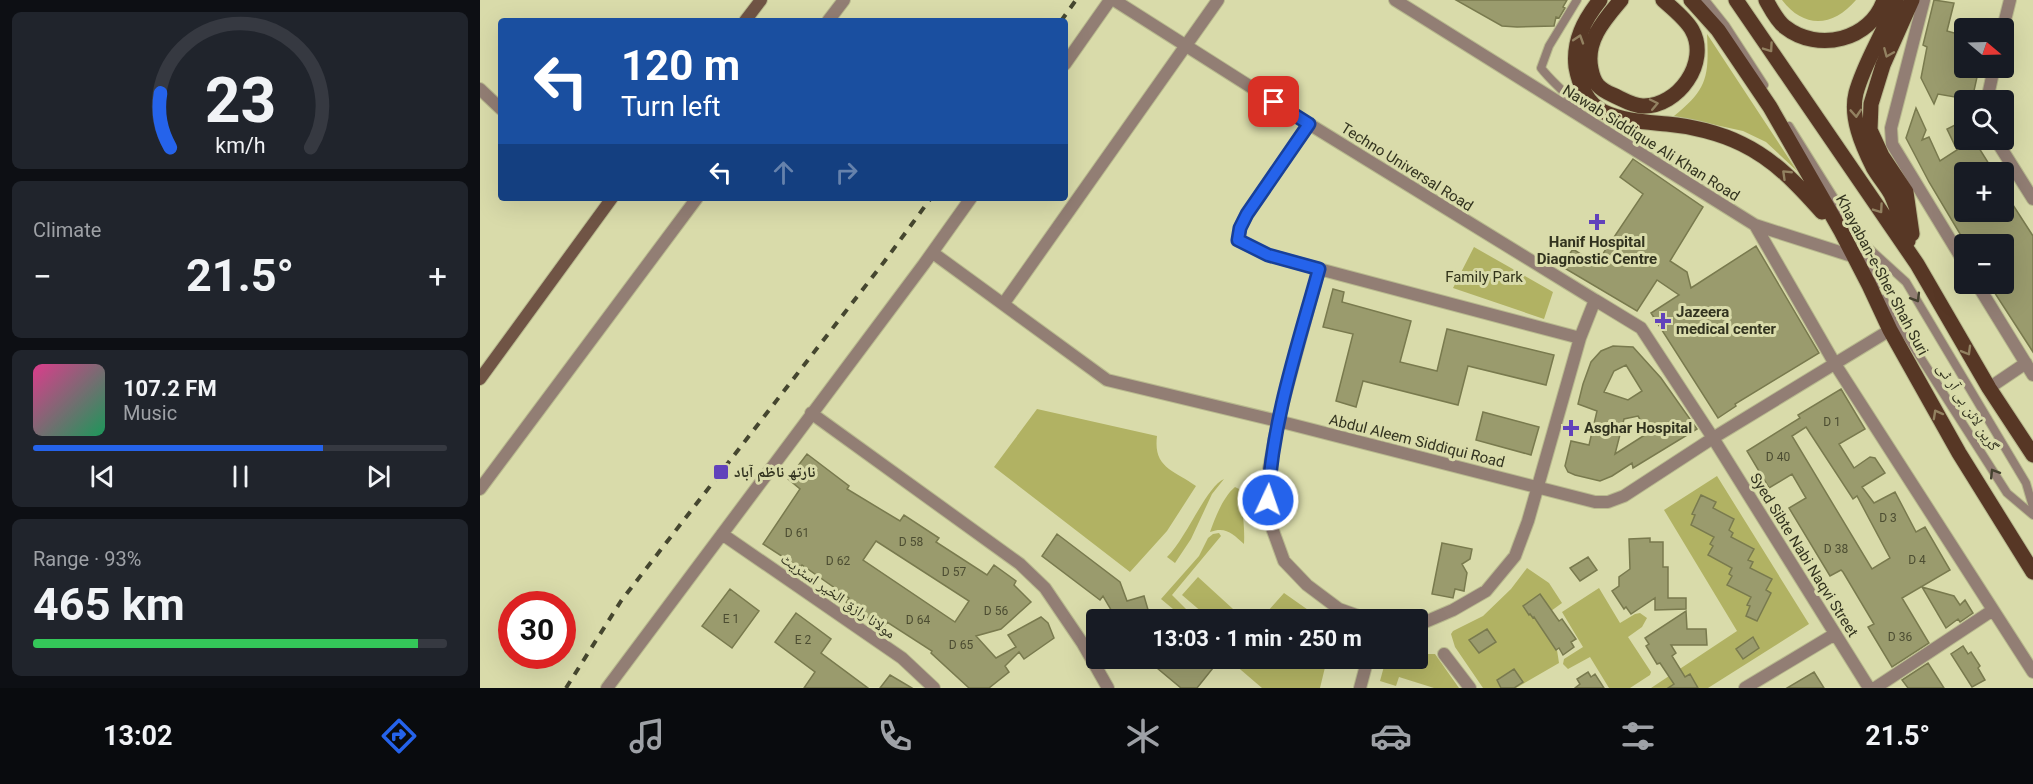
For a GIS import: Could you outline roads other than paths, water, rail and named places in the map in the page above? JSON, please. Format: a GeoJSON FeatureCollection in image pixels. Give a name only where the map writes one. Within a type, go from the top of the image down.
{"type":"FeatureCollection","features":[{"type":"Feature","properties":{"kind":"main road"},"geometry":{"type":"LineString","coordinates":[[747,18],[761,0]]}},
{"type":"Feature","properties":{"kind":"main road"},"geometry":{"type":"LineString","coordinates":[[1600,0],[1577,38],[1575,56],[1580,85],[1589,99],[1603,112],[1619,117],[1683,126],[1741,143],[1777,165],[1841,231]]}},
{"type":"Feature","properties":{"kind":"main road"},"geometry":{"type":"LineString","coordinates":[[1621,0],[1604,20],[1592,40],[1588,57],[1592,74],[1599,88],[1631,103],[1644,106],[1666,101],[1680,90],[1690,77],[1695,62],[1697,46],[1692,30],[1663,0]]}},
{"type":"Feature","properties":{"kind":"main road","name":"Khayaban-e-Sher Shah Suri"},"geometry":{"type":"LineString","coordinates":[[1691,0],[1718,30],[1770,107],[1841,231],[1890,330],[1959,453],[2033,572]]}},
{"type":"Feature","properties":{"kind":"main road","name":"Khayaban-e-Sher Shah Suri"},"geometry":{"type":"LineString","coordinates":[[1736,0],[1917,264],[1989,388],[2033,455]]}},
{"type":"Feature","properties":{"kind":"main road"},"geometry":{"type":"LineString","coordinates":[[1766,0],[1785,27],[1805,37],[1831,40],[1857,33],[1869,24],[1882,6]]}},
{"type":"Feature","properties":{"kind":"main road"},"geometry":{"type":"LineString","coordinates":[[1896,0],[1890,18],[1869,58],[1855,95],[1855,115],[1860,139],[1874,168],[1891,194],[1917,264]]}},
{"type":"Feature","properties":{"kind":"main road"},"geometry":{"type":"LineString","coordinates":[[1912,0],[1884,65],[1871,104],[1870,130],[1882,156],[1906,192],[1917,264]]}},
{"type":"Feature","properties":{"kind":"main road"},"geometry":{"type":"LineString","coordinates":[[480,379],[606,201]]}},
{"type":"Feature","properties":{"kind":"street"},"geometry":{"type":"LineString","coordinates":[[830,18],[844,0]]}},
{"type":"Feature","properties":{"kind":"street"},"geometry":{"type":"LineString","coordinates":[[1068,60],[1112,0]]}},
{"type":"Feature","properties":{"kind":"street","name":"Techno Universal Road"},"geometry":{"type":"LineString","coordinates":[[1112,0],[1641,328],[1713,438]]}},
{"type":"Feature","properties":{"kind":"street"},"geometry":{"type":"LineString","coordinates":[[1004,303],[1218,0]]}},
{"type":"Feature","properties":{"kind":"street","name":"Nawab Siddique Ali Khan Road"},"geometry":{"type":"LineString","coordinates":[[1395,0],[1755,225],[1835,364],[2033,672]]}},
{"type":"Feature","properties":{"kind":"street"},"geometry":{"type":"LineString","coordinates":[[1924,0],[1891,128],[1892,144],[1954,246]]}},
{"type":"Feature","properties":{"kind":"street"},"geometry":{"type":"LineString","coordinates":[[2006,18],[2010,0]]}},
{"type":"Feature","properties":{"kind":"street"},"geometry":{"type":"LineString","coordinates":[[482,97],[498,107]]}},
{"type":"Feature","properties":{"kind":"street"},"geometry":{"type":"LineString","coordinates":[[1309,124],[1247,214],[1240,228],[1238,240],[1268,255],[1580,338]]}},
{"type":"Feature","properties":{"kind":"street"},"geometry":{"type":"LineString","coordinates":[[2002,150],[2033,199]]}},
{"type":"Feature","properties":{"kind":"street"},"geometry":{"type":"LineString","coordinates":[[480,489],[695,201]]}},
{"type":"Feature","properties":{"kind":"street"},"geometry":{"type":"LineString","coordinates":[[607,688],[933,253],[969,201]]}},
{"type":"Feature","properties":{"kind":"street"},"geometry":{"type":"LineString","coordinates":[[1755,225],[1852,256]]}},
{"type":"Feature","properties":{"kind":"street","name":"Abdul Aleem Siddiqui Road"},"geometry":{"type":"LineString","coordinates":[[933,253],[1107,380],[1595,502],[1608,502],[1624,496],[1713,438],[1890,330]]}},
{"type":"Feature","properties":{"kind":"street"},"geometry":{"type":"LineString","coordinates":[[1319,269],[1278,421],[1269,469],[1268,500],[1272,528],[1284,561],[1307,585],[1339,609]]}},
{"type":"Feature","properties":{"kind":"street"},"geometry":{"type":"LineString","coordinates":[[1983,294],[2033,375]]}},
{"type":"Feature","properties":{"kind":"street"},"geometry":{"type":"LineString","coordinates":[[1428,621],[1453,610],[1486,591],[1515,556],[1538,488],[1580,338],[1595,300]]}},
{"type":"Feature","properties":{"kind":"street"},"geometry":{"type":"LineString","coordinates":[[1989,388],[2025,363]]}},
{"type":"Feature","properties":{"kind":"street"},"geometry":{"type":"LineString","coordinates":[[811,413],[1020,564],[1045,588],[1083,644],[1108,688]]}},
{"type":"Feature","properties":{"kind":"street","name":"Syed Sibte Nabi Naqvi Street"},"geometry":{"type":"LineString","coordinates":[[1713,438],[1869,688]]}},
{"type":"Feature","properties":{"kind":"street","name":"مولانا رازق الخیر اسٹریٹ"},"geometry":{"type":"LineString","coordinates":[[722,534],[902,658],[934,688]]}},
{"type":"Feature","properties":{"kind":"street"},"geometry":{"type":"LineString","coordinates":[[1875,688],[1993,610]]}},
{"type":"Feature","properties":{"kind":"street"},"geometry":{"type":"LineString","coordinates":[[1745,688],[1835,634]]}},
{"type":"Feature","properties":{"kind":"street"},"geometry":{"type":"LineString","coordinates":[[1444,654],[1470,688]]}},
{"type":"Feature","properties":{"kind":"street"},"geometry":{"type":"LineString","coordinates":[[1360,688],[1365,669]]}},
{"type":"Feature","properties":{"kind":"lane"},"geometry":{"type":"LineString","coordinates":[[1577,0],[1549,46],[1541,69],[1576,104],[1583,117]]}},
{"type":"Feature","properties":{"kind":"lane","name":"گرین لائن بی آر ٹی"},"geometry":{"type":"LineString","coordinates":[[1705,0],[1750,63],[1861,241],[1879,293],[2007,494],[2033,515]]}},
{"type":"Feature","properties":{"kind":"lane","name":"گرین لائن بی آر ٹی"},"geometry":{"type":"LineString","coordinates":[[1861,241],[1906,282],[2026,483],[2033,507]]}},
{"type":"Feature","properties":{"kind":"railway"},"geometry":{"type":"LineString","coordinates":[[1063,18],[1076,0]]}},
{"type":"Feature","properties":{"kind":"railway"},"geometry":{"type":"LineString","coordinates":[[566,688],[621,601],[929,201]]}},
{"type":"Feature","properties":{"kind":"place","name":"Hanif Hospital Diagnostic Centre"},"geometry":{"type":"Point","coordinates":[1597,222]}},
{"type":"Feature","properties":{"kind":"place","name":"Jazeera medical center"},"geometry":{"type":"Point","coordinates":[1663,321]}},
{"type":"Feature","properties":{"kind":"place","name":"Asghar Hospital"},"geometry":{"type":"Point","coordinates":[1571,428]}},
{"type":"Feature","properties":{"kind":"place","name":"نارتھ ناظم آباد"},"geometry":{"type":"Point","coordinates":[721,472]}},
{"type":"Feature","properties":{"kind":"park label","name":"Family Park"},"geometry":{"type":"Point","coordinates":[1484,277]}}]}
